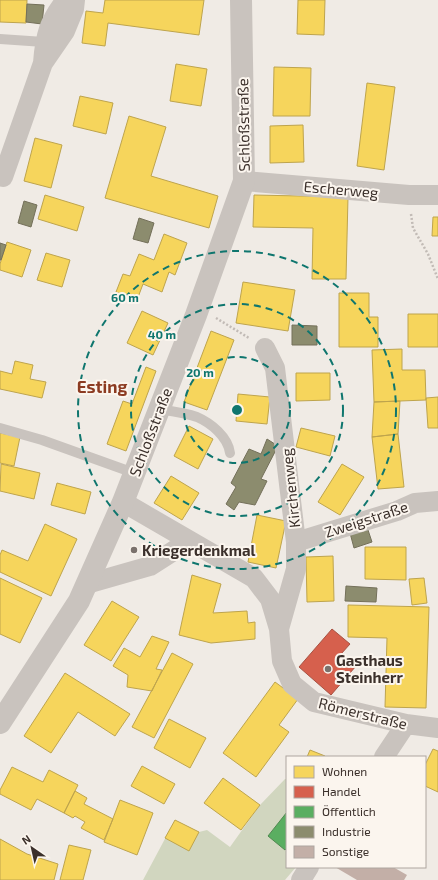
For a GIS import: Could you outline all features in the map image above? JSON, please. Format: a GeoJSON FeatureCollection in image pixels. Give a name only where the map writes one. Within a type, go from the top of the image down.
{"type":"FeatureCollection","features":[{"type":"Feature","properties":{"kind":"street"},"geometry":{"type":"LineString","coordinates":[[43,63],[44,42],[48,27],[66,0]]}},
{"type":"Feature","properties":{"kind":"street"},"geometry":{"type":"LineString","coordinates":[[3,177],[43,63],[65,31],[74,9],[75,0]]}},
{"type":"Feature","properties":{"kind":"street","name":"Schloßstraße"},"geometry":{"type":"LineString","coordinates":[[0,723],[79,601],[87,584],[123,502],[199,308],[244,181],[241,0]]}},
{"type":"Feature","properties":{"kind":"street","name":"Escherweg"},"geometry":{"type":"LineString","coordinates":[[244,181],[409,195],[438,195]]}},
{"type":"Feature","properties":{"kind":"street","name":"Kirchenweg"},"geometry":{"type":"LineString","coordinates":[[265,348],[275,368],[296,542],[296,569],[279,629]]}},
{"type":"Feature","properties":{"kind":"street","name":"Zweigstraße"},"geometry":{"type":"LineString","coordinates":[[296,542],[397,511],[415,503],[438,501]]}},
{"type":"Feature","properties":{"kind":"street","name":"Römerstraße"},"geometry":{"type":"LineString","coordinates":[[123,502],[254,578],[270,599],[279,629],[282,661],[292,684],[314,702],[406,724],[438,728]]}},
{"type":"Feature","properties":{"kind":"street"},"geometry":{"type":"LineString","coordinates":[[87,584],[150,566],[189,540]]}},
{"type":"Feature","properties":{"kind":"street"},"geometry":{"type":"LineString","coordinates":[[385,756],[406,724]]}},
{"type":"Feature","properties":{"kind":"street"},"geometry":{"type":"LineString","coordinates":[[301,880],[308,868]]}},
{"type":"Feature","properties":{"kind":"lane"},"geometry":{"type":"LineString","coordinates":[[0,39],[44,42]]}},
{"type":"Feature","properties":{"kind":"lane"},"geometry":{"type":"LineString","coordinates":[[159,409],[197,417],[215,428],[229,444],[230,453]]}},
{"type":"Feature","properties":{"kind":"lane"},"geometry":{"type":"LineString","coordinates":[[0,428],[42,440],[134,473]]}},
{"type":"Feature","properties":{"kind":"path"},"geometry":{"type":"LineString","coordinates":[[409,195],[413,228],[428,254],[438,279]]}},
{"type":"Feature","properties":{"kind":"path"},"geometry":{"type":"LineString","coordinates":[[199,308],[265,348]]}},
{"type":"Feature","properties":{"kind":"green space"},"geometry":{"type":"Polygon","coordinates":[[[286,779],[286,868],[295,868],[285,880],[143,880],[175,820],[199,832],[207,830],[230,847],[260,805],[286,779]]]}},
{"type":"Feature","properties":{"kind":"building: Wohnen"},"geometry":{"type":"Polygon","coordinates":[[[0,0],[27,0],[26,23],[0,22],[0,0]]]}},
{"type":"Feature","properties":{"kind":"building: Wohnen"},"geometry":{"type":"Polygon","coordinates":[[[105,0],[204,0],[199,35],[108,23],[105,46],[82,43],[86,11],[103,13],[105,0]]]}},
{"type":"Feature","properties":{"kind":"building: Wohnen"},"geometry":{"type":"Polygon","coordinates":[[[298,0],[325,0],[324,35],[297,34],[298,0]]]}},
{"type":"Feature","properties":{"kind":"building: Wohnen"},"geometry":{"type":"Polygon","coordinates":[[[176,64],[207,69],[201,106],[170,101],[176,64]]]}},
{"type":"Feature","properties":{"kind":"building: Wohnen"},"geometry":{"type":"Polygon","coordinates":[[[274,67],[311,68],[310,116],[273,116],[274,67]]]}},
{"type":"Feature","properties":{"kind":"building: Wohnen"},"geometry":{"type":"Polygon","coordinates":[[[367,83],[395,87],[384,170],[357,166],[367,83]]]}},
{"type":"Feature","properties":{"kind":"building: Wohnen"},"geometry":{"type":"Polygon","coordinates":[[[80,96],[113,103],[106,134],[73,126],[80,96]]]}},
{"type":"Feature","properties":{"kind":"building: Wohnen"},"geometry":{"type":"Polygon","coordinates":[[[129,116],[166,127],[151,176],[218,196],[209,228],[105,198],[129,116]]]}},
{"type":"Feature","properties":{"kind":"building: Wohnen"},"geometry":{"type":"Polygon","coordinates":[[[303,125],[304,162],[270,163],[270,126],[303,125]]]}},
{"type":"Feature","properties":{"kind":"building: Wohnen"},"geometry":{"type":"Polygon","coordinates":[[[35,138],[62,145],[51,188],[24,181],[35,138]]]}},
{"type":"Feature","properties":{"kind":"building: Wohnen"},"geometry":{"type":"Polygon","coordinates":[[[45,195],[84,207],[77,231],[38,219],[45,195]]]}},
{"type":"Feature","properties":{"kind":"building: Wohnen"},"geometry":{"type":"Polygon","coordinates":[[[254,195],[348,197],[346,279],[312,279],[313,228],[253,227],[254,195]]]}},
{"type":"Feature","properties":{"kind":"building: Wohnen"},"geometry":{"type":"Polygon","coordinates":[[[433,217],[438,217],[438,236],[432,236],[433,217]]]}},
{"type":"Feature","properties":{"kind":"building: Wohnen"},"geometry":{"type":"Polygon","coordinates":[[[164,234],[187,243],[175,275],[169,272],[162,292],[143,284],[137,300],[116,292],[123,274],[130,276],[139,254],[154,260],[164,234]]]}},
{"type":"Feature","properties":{"kind":"building: Wohnen"},"geometry":{"type":"Polygon","coordinates":[[[7,242],[31,250],[22,277],[0,270],[0,264],[7,242]]]}},
{"type":"Feature","properties":{"kind":"building: Wohnen"},"geometry":{"type":"Polygon","coordinates":[[[46,253],[70,260],[62,287],[37,280],[46,253]]]}},
{"type":"Feature","properties":{"kind":"building: Wohnen"},"geometry":{"type":"Polygon","coordinates":[[[243,282],[295,290],[288,331],[236,323],[243,282]]]}},
{"type":"Feature","properties":{"kind":"building: Wohnen"},"geometry":{"type":"Polygon","coordinates":[[[339,293],[369,293],[369,317],[378,317],[378,347],[339,347],[339,293]]]}},
{"type":"Feature","properties":{"kind":"building: Wohnen"},"geometry":{"type":"Polygon","coordinates":[[[142,311],[168,323],[153,355],[127,343],[142,311]]]}},
{"type":"Feature","properties":{"kind":"building: Wohnen"},"geometry":{"type":"Polygon","coordinates":[[[408,314],[438,314],[438,347],[408,347],[408,314]]]}},
{"type":"Feature","properties":{"kind":"building: Wohnen"},"geometry":{"type":"Polygon","coordinates":[[[211,331],[234,340],[207,410],[184,402],[211,331]]]}},
{"type":"Feature","properties":{"kind":"building: Wohnen"},"geometry":{"type":"Polygon","coordinates":[[[402,349],[402,370],[425,370],[426,400],[374,402],[372,350],[402,349]]]}},
{"type":"Feature","properties":{"kind":"building: Wohnen"},"geometry":{"type":"Polygon","coordinates":[[[15,361],[33,365],[30,379],[46,382],[42,398],[0,389],[0,371],[12,374],[15,361]]]}},
{"type":"Feature","properties":{"kind":"building: Wohnen"},"geometry":{"type":"Polygon","coordinates":[[[146,367],[156,371],[126,451],[107,444],[123,401],[132,404],[146,367]]]}},
{"type":"Feature","properties":{"kind":"building: Wohnen"},"geometry":{"type":"Polygon","coordinates":[[[296,373],[330,373],[330,400],[296,401],[296,373]]]}},
{"type":"Feature","properties":{"kind":"building: Wohnen"},"geometry":{"type":"Polygon","coordinates":[[[238,394],[270,397],[267,424],[236,421],[238,394]]]}},
{"type":"Feature","properties":{"kind":"building: Wohnen"},"geometry":{"type":"Polygon","coordinates":[[[438,397],[438,428],[428,428],[426,398],[438,397]]]}},
{"type":"Feature","properties":{"kind":"building: Wohnen"},"geometry":{"type":"Polygon","coordinates":[[[400,401],[398,434],[372,437],[374,402],[400,401]]]}},
{"type":"Feature","properties":{"kind":"building: Wohnen"},"geometry":{"type":"Polygon","coordinates":[[[189,426],[213,439],[198,469],[174,456],[189,426]]]}},
{"type":"Feature","properties":{"kind":"building: Wohnen"},"geometry":{"type":"Polygon","coordinates":[[[301,428],[335,436],[330,456],[296,447],[301,428]]]}},
{"type":"Feature","properties":{"kind":"building: Wohnen"},"geometry":{"type":"Polygon","coordinates":[[[0,433],[20,437],[14,466],[0,463],[0,433]]]}},
{"type":"Feature","properties":{"kind":"building: Wohnen"},"geometry":{"type":"Polygon","coordinates":[[[398,434],[404,487],[378,489],[372,437],[398,434]]]}},
{"type":"Feature","properties":{"kind":"building: Wohnen"},"geometry":{"type":"Polygon","coordinates":[[[1,464],[40,473],[34,499],[0,491],[1,464]]]}},
{"type":"Feature","properties":{"kind":"building: Wohnen"},"geometry":{"type":"Polygon","coordinates":[[[342,464],[364,477],[340,515],[318,502],[342,464]]]}},
{"type":"Feature","properties":{"kind":"building: Wohnen"},"geometry":{"type":"Polygon","coordinates":[[[171,476],[199,493],[182,520],[154,503],[171,476]]]}},
{"type":"Feature","properties":{"kind":"building: Wohnen"},"geometry":{"type":"Polygon","coordinates":[[[57,483],[91,492],[85,514],[51,505],[57,483]]]}},
{"type":"Feature","properties":{"kind":"building: Wohnen"},"geometry":{"type":"Polygon","coordinates":[[[257,515],[286,521],[276,568],[248,562],[257,515]]]}},
{"type":"Feature","properties":{"kind":"building: Wohnen"},"geometry":{"type":"Polygon","coordinates":[[[45,524],[77,539],[51,596],[0,572],[0,555],[2,550],[28,561],[45,524]]]}},
{"type":"Feature","properties":{"kind":"building: Wohnen"},"geometry":{"type":"Polygon","coordinates":[[[365,547],[406,547],[406,580],[365,579],[365,547]]]}},
{"type":"Feature","properties":{"kind":"building: Wohnen"},"geometry":{"type":"Polygon","coordinates":[[[333,556],[334,601],[307,602],[306,557],[333,556]]]}},
{"type":"Feature","properties":{"kind":"building: Wohnen"},"geometry":{"type":"Polygon","coordinates":[[[192,575],[221,584],[213,613],[247,611],[248,623],[255,622],[255,639],[211,643],[179,635],[192,575]]]}},
{"type":"Feature","properties":{"kind":"building: Wohnen"},"geometry":{"type":"Polygon","coordinates":[[[0,578],[42,598],[20,643],[0,634],[0,578]]]}},
{"type":"Feature","properties":{"kind":"building: Wohnen"},"geometry":{"type":"Polygon","coordinates":[[[424,578],[427,603],[412,605],[409,579],[424,578]]]}},
{"type":"Feature","properties":{"kind":"building: Wohnen"},"geometry":{"type":"Polygon","coordinates":[[[112,601],[139,617],[111,661],[84,645],[112,601]]]}},
{"type":"Feature","properties":{"kind":"building: Wohnen"},"geometry":{"type":"Polygon","coordinates":[[[348,605],[429,607],[426,708],[385,707],[387,638],[348,637],[348,605]]]}},
{"type":"Feature","properties":{"kind":"building: Wohnen"},"geometry":{"type":"Polygon","coordinates":[[[152,636],[169,642],[156,669],[162,670],[152,691],[127,687],[128,675],[113,666],[124,648],[140,657],[152,636]]]}},
{"type":"Feature","properties":{"kind":"building: Wohnen"},"geometry":{"type":"Polygon","coordinates":[[[172,653],[193,664],[154,738],[132,727],[172,653]]]}},
{"type":"Feature","properties":{"kind":"building: Wohnen"},"geometry":{"type":"Polygon","coordinates":[[[65,673],[130,714],[115,736],[78,712],[51,753],[24,736],[65,673]]]}},
{"type":"Feature","properties":{"kind":"building: Wohnen"},"geometry":{"type":"Polygon","coordinates":[[[275,682],[298,699],[279,725],[289,732],[256,777],[223,753],[275,682]]]}},
{"type":"Feature","properties":{"kind":"building: Wohnen"},"geometry":{"type":"Polygon","coordinates":[[[169,719],[206,738],[190,768],[154,748],[169,719]]]}},
{"type":"Feature","properties":{"kind":"building: Wohnen"},"geometry":{"type":"Polygon","coordinates":[[[433,749],[438,751],[438,792],[426,786],[426,763],[433,749]]]}},
{"type":"Feature","properties":{"kind":"building: Wohnen"},"geometry":{"type":"Polygon","coordinates":[[[310,750],[325,756],[307,756],[310,750]]]}},
{"type":"Feature","properties":{"kind":"building: Wohnen"},"geometry":{"type":"Polygon","coordinates":[[[142,766],[175,784],[164,804],[131,786],[142,766]]]}},
{"type":"Feature","properties":{"kind":"building: Wohnen"},"geometry":{"type":"Polygon","coordinates":[[[12,767],[43,782],[49,770],[78,785],[64,813],[37,799],[31,810],[0,794],[0,790],[12,767]]]}},
{"type":"Feature","properties":{"kind":"building: Wohnen"},"geometry":{"type":"Polygon","coordinates":[[[223,778],[260,805],[241,830],[204,803],[223,778]]]}},
{"type":"Feature","properties":{"kind":"building: Wohnen"},"geometry":{"type":"Polygon","coordinates":[[[75,791],[87,798],[84,804],[113,819],[104,840],[81,828],[85,822],[75,816],[73,818],[64,813],[75,791]]]}},
{"type":"Feature","properties":{"kind":"building: Wohnen"},"geometry":{"type":"Polygon","coordinates":[[[120,800],[153,813],[137,855],[104,842],[120,800]]]}},
{"type":"Feature","properties":{"kind":"building: Wohnen"},"geometry":{"type":"Polygon","coordinates":[[[175,820],[199,832],[189,851],[165,838],[175,820]]]}},
{"type":"Feature","properties":{"kind":"building: Wohnen"},"geometry":{"type":"Polygon","coordinates":[[[0,839],[27,854],[58,864],[54,880],[0,880],[0,839]]]}},
{"type":"Feature","properties":{"kind":"building: Wohnen"},"geometry":{"type":"Polygon","coordinates":[[[69,845],[91,850],[83,880],[60,880],[69,845]]]}},
{"type":"Feature","properties":{"kind":"building: Handel"},"geometry":{"type":"Polygon","coordinates":[[[332,629],[350,644],[341,654],[356,666],[331,695],[299,667],[332,629]]]}},
{"type":"Feature","properties":{"kind":"building: Öffentlich"},"geometry":{"type":"Polygon","coordinates":[[[286,813],[286,849],[285,850],[268,836],[286,813]]]}},
{"type":"Feature","properties":{"kind":"building: Industrie"},"geometry":{"type":"Polygon","coordinates":[[[27,4],[44,5],[42,24],[26,22],[27,4]]]}},
{"type":"Feature","properties":{"kind":"building: Industrie"},"geometry":{"type":"Polygon","coordinates":[[[24,201],[37,205],[31,227],[18,223],[24,201]]]}},
{"type":"Feature","properties":{"kind":"building: Industrie"},"geometry":{"type":"Polygon","coordinates":[[[139,218],[154,223],[148,243],[133,239],[139,218]]]}},
{"type":"Feature","properties":{"kind":"building: Industrie"},"geometry":{"type":"Polygon","coordinates":[[[0,243],[6,245],[1,260],[0,260],[0,243]]]}},
{"type":"Feature","properties":{"kind":"building: Industrie"},"geometry":{"type":"Polygon","coordinates":[[[292,325],[317,326],[317,345],[292,345],[292,325]]]}},
{"type":"Feature","properties":{"kind":"building: Industrie"},"geometry":{"type":"Polygon","coordinates":[[[267,439],[278,446],[261,479],[267,481],[255,505],[239,502],[234,510],[226,504],[236,487],[231,483],[249,449],[261,454],[267,439]]]}},
{"type":"Feature","properties":{"kind":"building: Industrie"},"geometry":{"type":"Polygon","coordinates":[[[367,527],[372,542],[354,548],[350,533],[367,527]]]}},
{"type":"Feature","properties":{"kind":"building: Industrie"},"geometry":{"type":"Polygon","coordinates":[[[346,586],[377,588],[376,602],[345,601],[346,586]]]}},
{"type":"Feature","properties":{"kind":"building: Sonstige"},"geometry":{"type":"Polygon","coordinates":[[[337,868],[395,868],[407,875],[404,880],[357,880],[337,868]]]}},
{"type":"Feature","properties":{"kind":"place","name":"Kriegerdenkmal"},"geometry":{"type":"Point","coordinates":[134,550]}},
{"type":"Feature","properties":{"kind":"place","name":"Gasthaus Steinherr"},"geometry":{"type":"Point","coordinates":[328,669]}},
{"type":"Feature","properties":{"kind":"district","name":"Esting"},"geometry":{"type":"Point","coordinates":[102,386]}}]}
